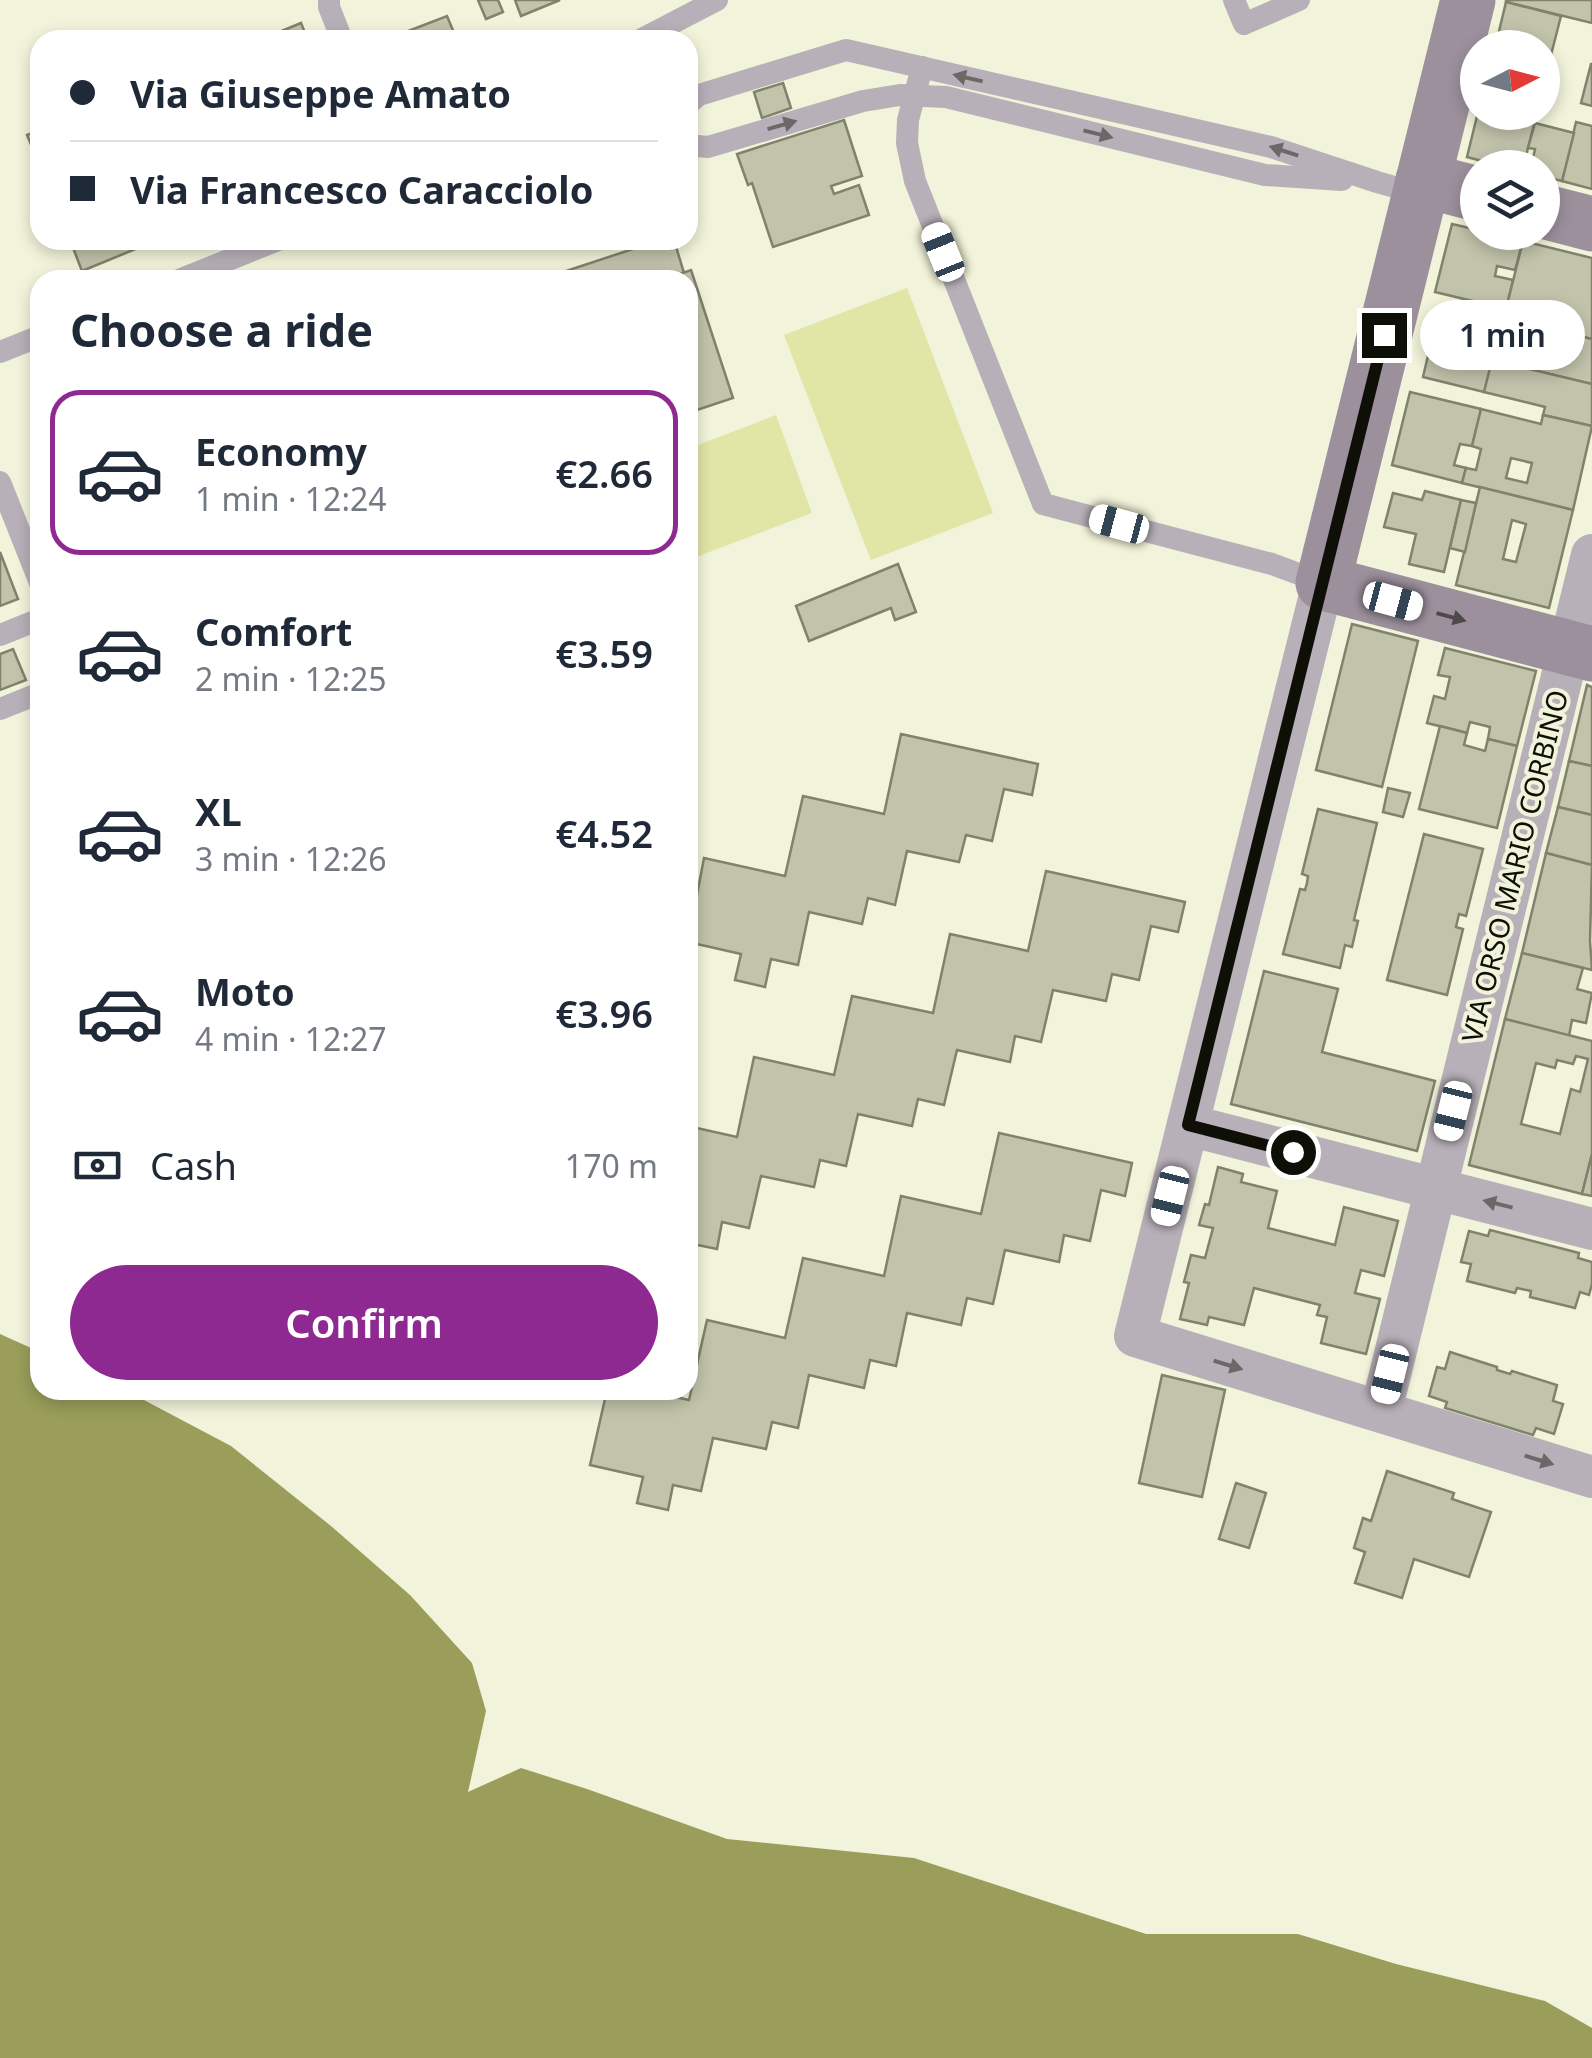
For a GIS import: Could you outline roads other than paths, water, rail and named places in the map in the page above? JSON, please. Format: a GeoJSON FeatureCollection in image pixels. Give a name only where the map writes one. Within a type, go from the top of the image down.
{"type":"FeatureCollection","features":[{"type":"Feature","properties":{"kind":"street"},"geometry":{"type":"LineString","coordinates":[[1468,0],[1406,185],[1323,583],[1135,1336],[1592,1476]]}},
{"type":"Feature","properties":{"kind":"street"},"geometry":{"type":"LineString","coordinates":[[1406,185],[1460,192]]}},
{"type":"Feature","properties":{"kind":"street"},"geometry":{"type":"LineString","coordinates":[[1560,216],[1592,224]]}},
{"type":"Feature","properties":{"kind":"street","name":"VIA ORSO MARIO CORBINO"},"geometry":{"type":"LineString","coordinates":[[1381,1411],[1434,1188],[1580,651],[1592,555]]}},
{"type":"Feature","properties":{"kind":"street"},"geometry":{"type":"LineString","coordinates":[[1323,583],[1580,651]]}},
{"type":"Feature","properties":{"kind":"street"},"geometry":{"type":"LineString","coordinates":[[1188,1125],[1592,1228]]}},
{"type":"Feature","properties":{"kind":"lane"},"geometry":{"type":"LineString","coordinates":[[329,0],[338,30]]}},
{"type":"Feature","properties":{"kind":"lane"},"geometry":{"type":"LineString","coordinates":[[651,30],[671,11],[718,0]]}},
{"type":"Feature","properties":{"kind":"lane"},"geometry":{"type":"LineString","coordinates":[[1234,0],[1244,24],[1299,0]]}},
{"type":"Feature","properties":{"kind":"lane"},"geometry":{"type":"LineString","coordinates":[[698,95],[846,50],[1271,147],[1406,185]]}},
{"type":"Feature","properties":{"kind":"lane"},"geometry":{"type":"LineString","coordinates":[[922,67],[908,120],[907,143],[914,180],[1043,504],[1272,564],[1323,583]]}},
{"type":"Feature","properties":{"kind":"lane"},"geometry":{"type":"LineString","coordinates":[[698,146],[708,147],[864,101],[900,95],[946,97],[1265,175],[1406,185]]}},
{"type":"Feature","properties":{"kind":"lane"},"geometry":{"type":"LineString","coordinates":[[203,270],[253,250]]}},
{"type":"Feature","properties":{"kind":"lane"},"geometry":{"type":"LineString","coordinates":[[0,352],[30,340]]}},
{"type":"Feature","properties":{"kind":"lane"},"geometry":{"type":"LineString","coordinates":[[0,484],[30,559]]}},
{"type":"Feature","properties":{"kind":"lane"},"geometry":{"type":"LineString","coordinates":[[0,634],[30,623]]}},
{"type":"Feature","properties":{"kind":"lane"},"geometry":{"type":"LineString","coordinates":[[0,708],[30,697]]}}]}
